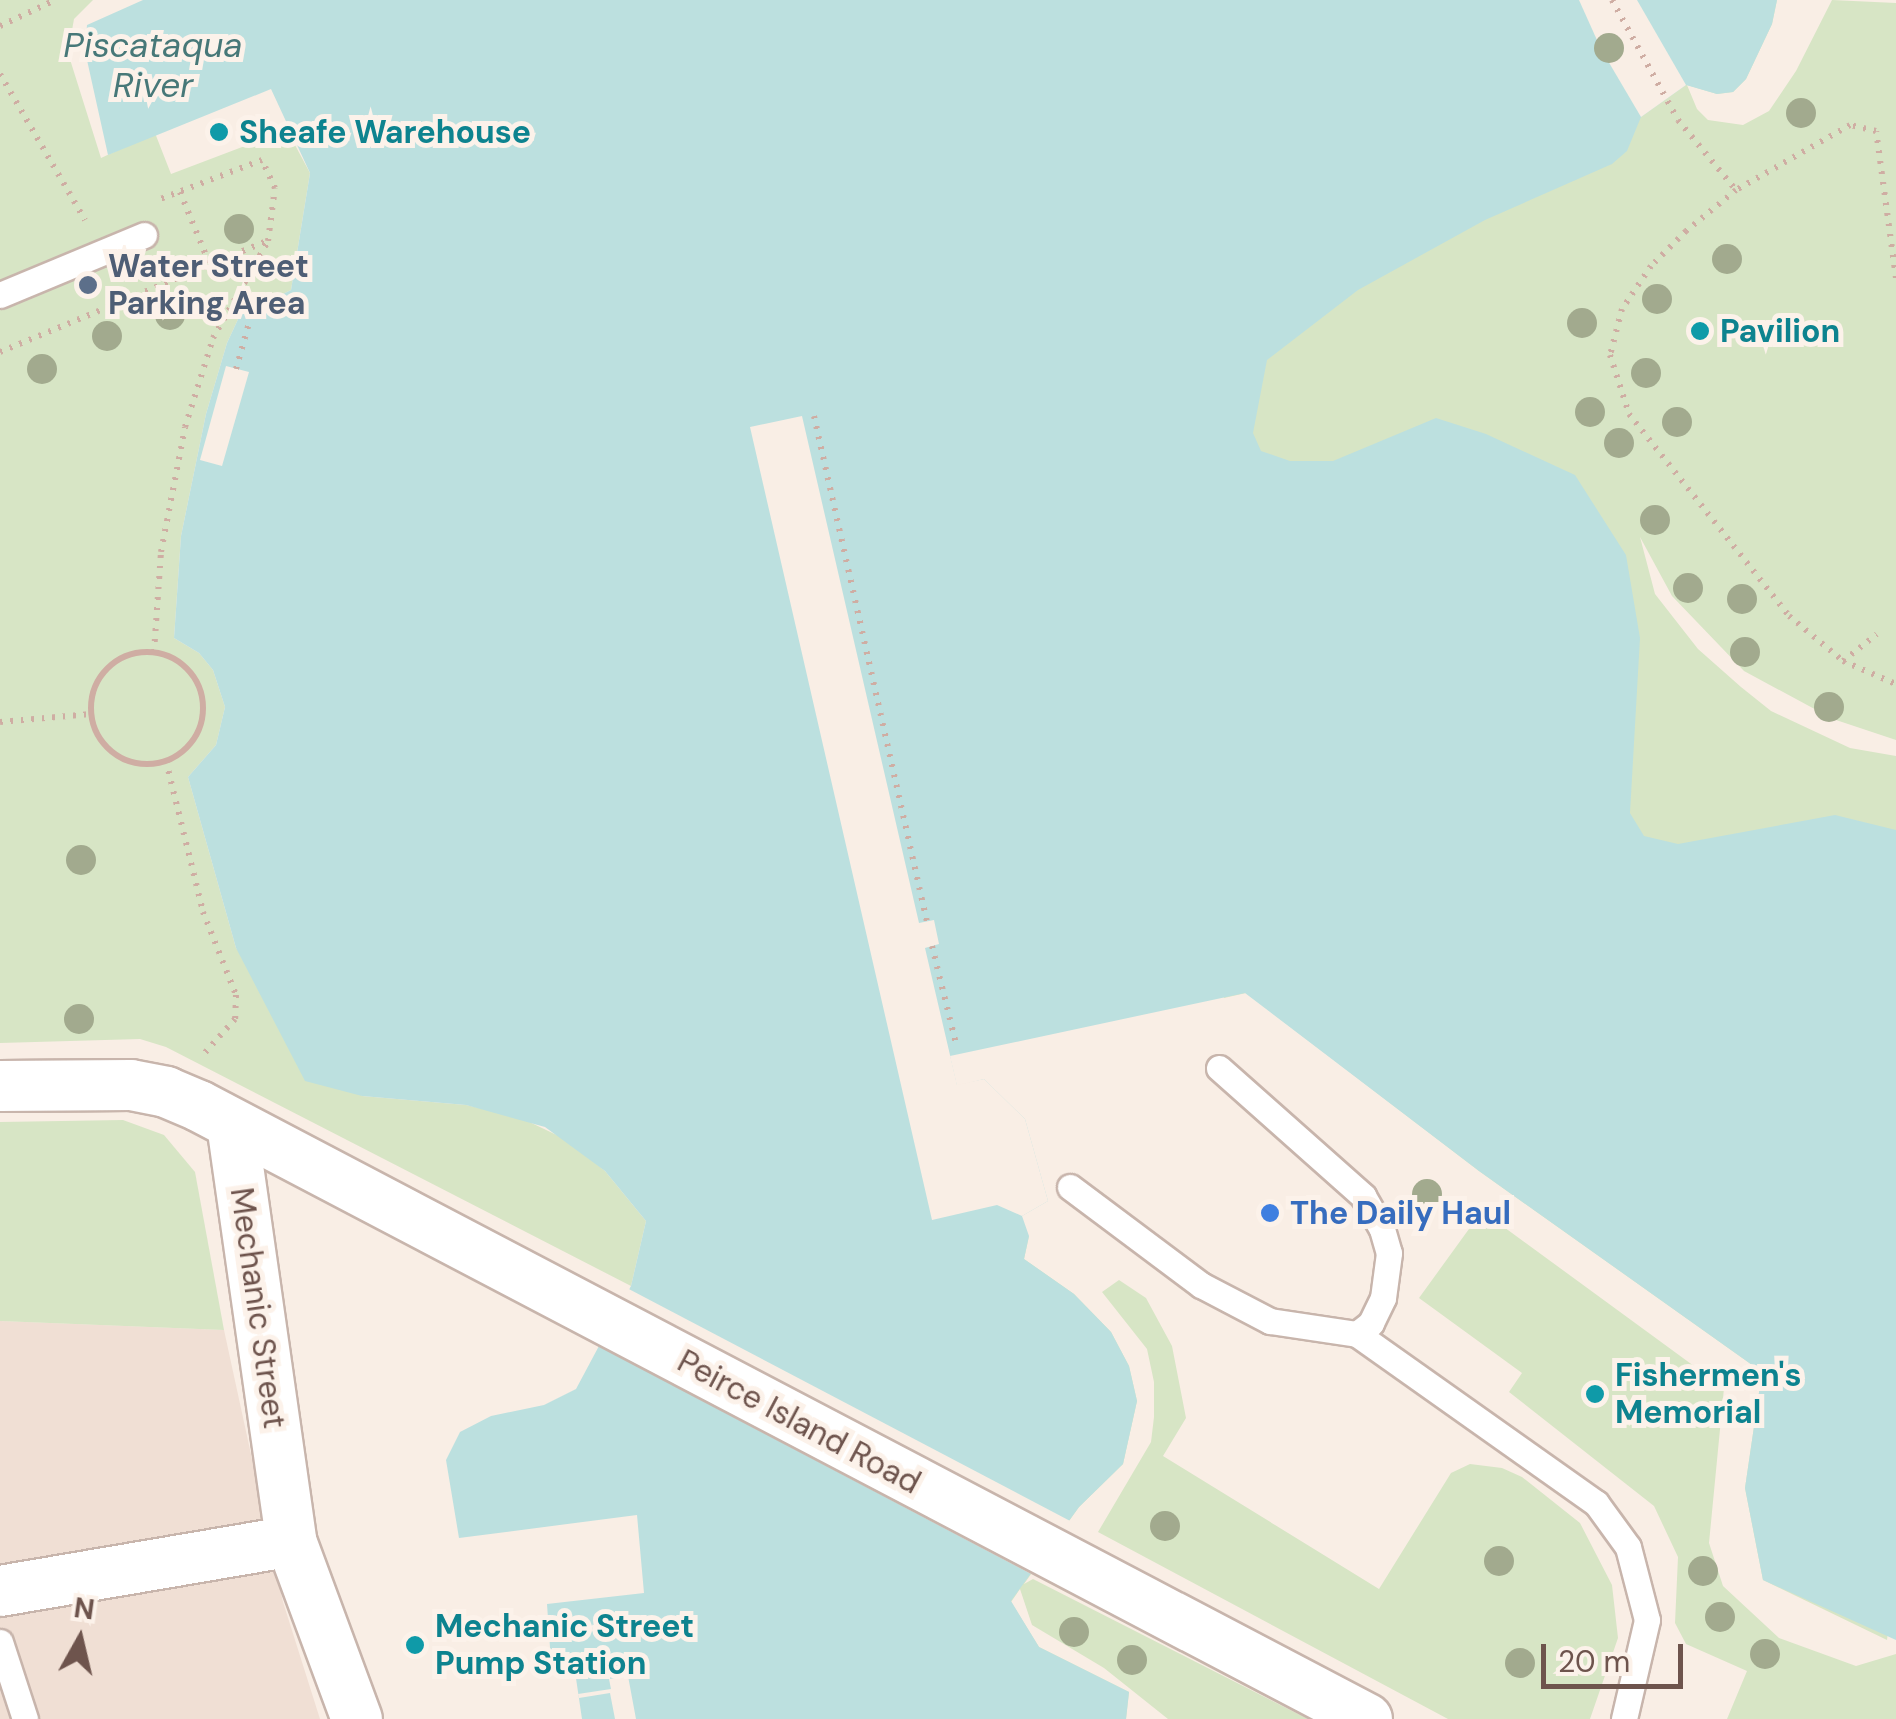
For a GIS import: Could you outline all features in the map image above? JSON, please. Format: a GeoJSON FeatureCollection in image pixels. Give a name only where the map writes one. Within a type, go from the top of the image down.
{"type":"FeatureCollection","features":[{"type":"Feature","properties":{"kind":"street"},"geometry":{"type":"LineString","coordinates":[[0,1086],[130,1084],[166,1092],[232,1124]]}},
{"type":"Feature","properties":{"kind":"street","name":"Peirce Island Road"},"geometry":{"type":"LineString","coordinates":[[232,1124],[1366,1719]]}},
{"type":"Feature","properties":{"kind":"street","name":"Mechanic Street"},"geometry":{"type":"LineString","coordinates":[[232,1124],[291,1542],[356,1719]]}},
{"type":"Feature","properties":{"kind":"street"},"geometry":{"type":"LineString","coordinates":[[0,1590],[291,1542]]}},
{"type":"Feature","properties":{"kind":"lane"},"geometry":{"type":"LineString","coordinates":[[0,294],[144,235]]}},
{"type":"Feature","properties":{"kind":"lane"},"geometry":{"type":"LineString","coordinates":[[1219,1068],[1363,1196],[1382,1229],[1388,1254],[1384,1298],[1371,1323],[1357,1334]]}},
{"type":"Feature","properties":{"kind":"lane"},"geometry":{"type":"LineString","coordinates":[[1070,1187],[1201,1285],[1270,1321],[1357,1334],[1596,1502],[1628,1547],[1647,1620],[1624,1719]]}},
{"type":"Feature","properties":{"kind":"lane"},"geometry":{"type":"LineString","coordinates":[[0,1642],[25,1719]]}},
{"type":"Feature","properties":{"kind":"path"},"geometry":{"type":"LineString","coordinates":[[0,26],[56,0]]}},
{"type":"Feature","properties":{"kind":"path"},"geometry":{"type":"LineString","coordinates":[[1612,0],[1678,120],[1736,190]]}},
{"type":"Feature","properties":{"kind":"path"},"geometry":{"type":"LineString","coordinates":[[0,74],[102,252]]}},
{"type":"Feature","properties":{"kind":"path"},"geometry":{"type":"LineString","coordinates":[[1896,278],[1876,132],[1850,125],[1736,190],[1650,266],[1622,309],[1610,355],[1629,414],[1789,616],[1844,661],[1896,684]]}},
{"type":"Feature","properties":{"kind":"path"},"geometry":{"type":"LineString","coordinates":[[154,652],[160,552],[185,427],[213,338],[268,241],[275,188],[262,160],[183,190],[210,266]]}},
{"type":"Feature","properties":{"kind":"path"},"geometry":{"type":"LineString","coordinates":[[0,352],[268,241]]}},
{"type":"Feature","properties":{"kind":"path"},"geometry":{"type":"LineString","coordinates":[[236,369],[253,309]]}},
{"type":"Feature","properties":{"kind":"path"},"geometry":{"type":"LineString","coordinates":[[814,416],[927,922]]}},
{"type":"Feature","properties":{"kind":"path"},"geometry":{"type":"LineString","coordinates":[[1844,661],[1877,634]]}},
{"type":"Feature","properties":{"kind":"path"},"geometry":{"type":"LineString","coordinates":[[154,652],[187,669],[204,702],[195,738],[166,761],[149,764],[116,756],[95,730],[91,714],[92,698],[108,668],[121,658],[154,652]]}},
{"type":"Feature","properties":{"kind":"path"},"geometry":{"type":"LineString","coordinates":[[0,722],[91,714]]}},
{"type":"Feature","properties":{"kind":"path"},"geometry":{"type":"LineString","coordinates":[[166,761],[203,912],[237,1007],[228,1031],[190,1067]]}},
{"type":"Feature","properties":{"kind":"path"},"geometry":{"type":"LineString","coordinates":[[932,946],[956,1044]]}},
{"type":"Feature","properties":{"kind":"shaded area"},"geometry":{"type":"Polygon","coordinates":[[[0,1321],[224,1330],[283,1602],[320,1719],[0,1719],[0,1321]]]}},
{"type":"Feature","properties":{"kind":"green space"},"geometry":{"type":"Polygon","coordinates":[[[0,0],[93,0],[74,19],[68,53],[101,158],[155,133],[171,174],[287,130],[310,173],[291,290],[240,315],[227,343],[206,414],[181,536],[174,638],[199,653],[213,670],[225,707],[216,745],[188,777],[236,948],[362,1096],[466,1105],[519,1117],[567,1140],[605,1171],[646,1221],[631,1286],[166,1047],[140,1039],[0,1043],[0,0]]]}},
{"type":"Feature","properties":{"kind":"green space"},"geometry":{"type":"Polygon","coordinates":[[[1777,0],[1772,24],[1746,79],[1733,92],[1717,94],[1687,85],[1697,109],[1708,120],[1743,125],[1769,111],[1796,71],[1832,0],[1896,3],[1896,740],[1833,719],[1744,671],[1672,596],[1640,537],[1655,594],[1698,649],[1741,687],[1771,711],[1850,748],[1896,756],[1896,1565],[1887,1640],[1763,1580],[1745,1488],[1762,1372],[1479,1171],[1246,993],[1224,998],[1045,153],[1777,0]]]}},
{"type":"Feature","properties":{"kind":"green space"},"geometry":{"type":"Polygon","coordinates":[[[123,1120],[164,1135],[195,1172],[224,1330],[0,1321],[0,1122],[123,1120]]]}},
{"type":"Feature","properties":{"kind":"green space"},"geometry":{"type":"Polygon","coordinates":[[[1482,1211],[1724,1388],[1709,1543],[1723,1586],[1779,1638],[1856,1666],[1896,1654],[1896,1719],[1727,1719],[1747,1671],[1686,1644],[1675,1623],[1678,1557],[1654,1506],[1509,1392],[1522,1373],[1419,1298],[1482,1211]]]}},
{"type":"Feature","properties":{"kind":"green space"},"geometry":{"type":"Polygon","coordinates":[[[1029,1236],[1024,1259],[1074,1294],[1111,1332],[1129,1366],[1137,1401],[1123,1464],[1079,1507],[1024,1584],[1033,1579],[1308,1719],[1168,1719],[1104,1668],[1032,1625],[1020,1589],[1011,1602],[1039,1647],[1129,1692],[1126,1719],[1024,1719],[997,1609],[1000,1243],[1029,1236]]]}},
{"type":"Feature","properties":{"kind":"green space"},"geometry":{"type":"Polygon","coordinates":[[[1119,1280],[1146,1298],[1172,1346],[1186,1418],[1163,1456],[1379,1589],[1451,1473],[1470,1464],[1502,1468],[1522,1477],[1580,1523],[1612,1585],[1618,1638],[1590,1719],[1448,1719],[1098,1532],[1151,1442],[1154,1417],[1154,1382],[1147,1349],[1102,1292],[1119,1280]]]}},
{"type":"Feature","properties":{"kind":"water","name":"Piscataqua River"},"geometry":{"type":"Polygon","coordinates":[[[143,0],[1777,0],[1772,24],[1746,79],[1733,92],[1717,94],[1686,85],[1641,117],[1627,151],[1612,164],[1485,220],[1358,290],[1267,360],[1253,433],[1261,451],[1290,461],[1333,461],[1436,418],[1486,434],[1575,475],[1626,555],[1640,638],[1630,813],[1644,836],[1678,844],[1835,815],[1896,830],[1896,1640],[1763,1580],[1745,1488],[1762,1372],[1479,1171],[1245,993],[950,1056],[957,1086],[984,1079],[1025,1119],[1048,1201],[1022,1216],[1029,1236],[1024,1259],[1074,1294],[1111,1332],[1129,1366],[1137,1401],[1123,1464],[1079,1507],[1011,1601],[1039,1647],[1129,1692],[1126,1719],[582,1719],[573,1658],[551,1662],[547,1604],[644,1593],[637,1515],[459,1538],[446,1460],[460,1432],[491,1416],[544,1405],[576,1389],[631,1286],[646,1221],[605,1171],[545,1127],[466,1105],[362,1096],[305,1081],[236,948],[188,777],[216,745],[225,707],[213,670],[199,653],[174,638],[181,536],[206,414],[227,343],[240,315],[291,290],[310,173],[271,89],[108,155],[85,51],[87,25],[143,0]]]}},
{"type":"Feature","properties":{"kind":"pier"},"geometry":{"type":"Polygon","coordinates":[[[1579,0],[1637,0],[1686,85],[1641,117],[1601,49],[1579,0]]]}},
{"type":"Feature","properties":{"kind":"pier"},"geometry":{"type":"Polygon","coordinates":[[[226,366],[249,372],[222,466],[200,460],[226,366]]]}},
{"type":"Feature","properties":{"kind":"pier"},"geometry":{"type":"Polygon","coordinates":[[[802,416],[919,923],[934,920],[939,944],[925,948],[957,1085],[984,1079],[1025,1119],[1048,1201],[1022,1216],[997,1205],[932,1220],[750,427],[802,416]]]}},
{"type":"Feature","properties":{"kind":"pier"},"geometry":{"type":"Polygon","coordinates":[[[625,1287],[1074,1523],[1035,1576],[593,1343],[625,1287]]]}},
{"type":"Feature","properties":{"kind":"pier"},"geometry":{"type":"Polygon","coordinates":[[[628,1676],[636,1719],[615,1719],[610,1693],[579,1698],[578,1694],[611,1689],[609,1679],[628,1676]]]}},
{"type":"Feature","properties":{"kind":"place","name":"Sheafe Warehouse"},"geometry":{"type":"Point","coordinates":[219,132]}},
{"type":"Feature","properties":{"kind":"place","name":"Water Street Parking Area"},"geometry":{"type":"Point","coordinates":[88,285]}},
{"type":"Feature","properties":{"kind":"place","name":"Pavilion"},"geometry":{"type":"Point","coordinates":[1700,331]}},
{"type":"Feature","properties":{"kind":"place","name":"The Daily Haul"},"geometry":{"type":"Point","coordinates":[1270,1213]}},
{"type":"Feature","properties":{"kind":"place","name":"Fishermen's Memorial"},"geometry":{"type":"Point","coordinates":[1595,1394]}},
{"type":"Feature","properties":{"kind":"place","name":"Mechanic Street Pump Station"},"geometry":{"type":"Point","coordinates":[415,1645]}}]}
